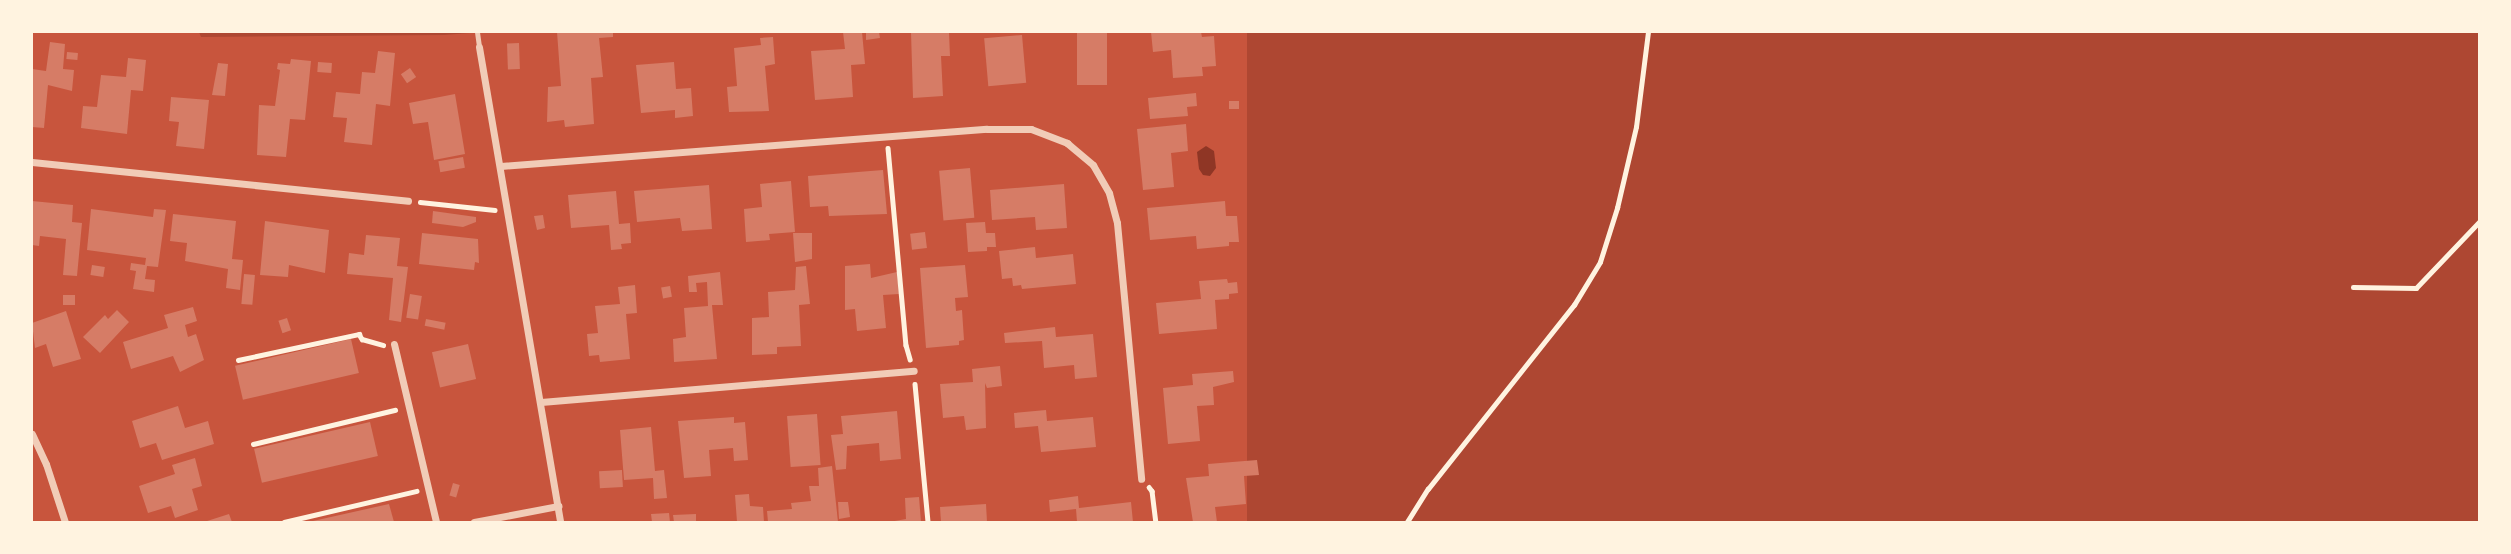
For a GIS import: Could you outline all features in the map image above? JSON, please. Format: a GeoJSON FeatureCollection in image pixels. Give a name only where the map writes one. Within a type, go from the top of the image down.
{"type":"FeatureCollection","features":[{"type":"Feature","properties":{"kind":"street"},"geometry":{"type":"LineString","coordinates":[[479,47],[561,523]]}},
{"type":"Feature","properties":{"kind":"street"},"geometry":{"type":"LineString","coordinates":[[501,166],[1031,129],[1068,143],[1093,166],[1109,193],[1117,223],[1141,479]]}},
{"type":"Feature","properties":{"kind":"street"},"geometry":{"type":"LineString","coordinates":[[32,162],[408,201]]}},
{"type":"Feature","properties":{"kind":"street"},"geometry":{"type":"LineString","coordinates":[[394,344],[436,523]]}},
{"type":"Feature","properties":{"kind":"street"},"geometry":{"type":"LineString","coordinates":[[541,402],[914,372]]}},
{"type":"Feature","properties":{"kind":"street"},"geometry":{"type":"LineString","coordinates":[[32,434],[46,464],[65,523]]}},
{"type":"Feature","properties":{"kind":"street"},"geometry":{"type":"LineString","coordinates":[[474,523],[558,506]]}},
{"type":"Feature","properties":{"kind":"lane"},"geometry":{"type":"LineString","coordinates":[[477,32],[479,47]]}},
{"type":"Feature","properties":{"kind":"path"},"geometry":{"type":"LineString","coordinates":[[1407,523],[1427,489],[1574,306],[1600,262],[1617,208],[1636,127],[1648,32]]}},
{"type":"Feature","properties":{"kind":"path"},"geometry":{"type":"LineString","coordinates":[[887,137],[906,345],[914,372],[928,523]]}},
{"type":"Feature","properties":{"kind":"path"},"geometry":{"type":"LineString","coordinates":[[408,201],[509,212]]}},
{"type":"Feature","properties":{"kind":"path"},"geometry":{"type":"LineString","coordinates":[[2353,287],[2416,288],[2480,220]]}},
{"type":"Feature","properties":{"kind":"path"},"geometry":{"type":"LineString","coordinates":[[237,360],[359,334],[362,340],[385,346],[394,344]]}},
{"type":"Feature","properties":{"kind":"path"},"geometry":{"type":"LineString","coordinates":[[253,443],[408,407]]}},
{"type":"Feature","properties":{"kind":"path"},"geometry":{"type":"LineString","coordinates":[[1141,479],[1152,491],[1156,523]]}},
{"type":"Feature","properties":{"kind":"path"},"geometry":{"type":"LineString","coordinates":[[284,523],[428,488]]}},
{"type":"Feature","properties":{"kind":"shaded area"},"geometry":{"type":"Polygon","coordinates":[[[199,32],[482,32],[444,35],[201,37],[199,32]]]}},
{"type":"Feature","properties":{"kind":"shaded area"},"geometry":{"type":"Polygon","coordinates":[[[1247,32],[2479,32],[2479,522],[1247,522],[1247,32]]]}},
{"type":"Feature","properties":{"kind":"shaded area"},"geometry":{"type":"Polygon","coordinates":[[[1206,146],[1214,151],[1216,168],[1210,176],[1203,175],[1199,169],[1197,152],[1206,146]]]}},
{"type":"Feature","properties":{"kind":"building"},"geometry":{"type":"Polygon","coordinates":[[[557,32],[613,32],[613,37],[599,38],[603,77],[591,78],[594,124],[565,127],[564,120],[547,122],[548,87],[561,86],[557,32]]]}},
{"type":"Feature","properties":{"kind":"building"},"geometry":{"type":"Polygon","coordinates":[[[843,32],[862,32],[865,64],[851,65],[853,97],[815,100],[811,51],[845,49],[843,32]]]}},
{"type":"Feature","properties":{"kind":"building"},"geometry":{"type":"Polygon","coordinates":[[[866,32],[879,32],[880,38],[866,40],[866,32]]]}},
{"type":"Feature","properties":{"kind":"building"},"geometry":{"type":"Polygon","coordinates":[[[911,32],[949,32],[950,56],[941,56],[943,96],[913,98],[911,32]]]}},
{"type":"Feature","properties":{"kind":"building"},"geometry":{"type":"Polygon","coordinates":[[[1077,32],[1107,32],[1107,85],[1077,85],[1077,32]]]}},
{"type":"Feature","properties":{"kind":"building"},"geometry":{"type":"Polygon","coordinates":[[[1151,32],[1201,32],[1202,37],[1214,36],[1216,66],[1202,67],[1203,76],[1173,78],[1171,50],[1153,52],[1151,32]]]}},
{"type":"Feature","properties":{"kind":"building"},"geometry":{"type":"Polygon","coordinates":[[[1022,35],[1026,83],[988,86],[984,38],[1022,35]]]}},
{"type":"Feature","properties":{"kind":"building"},"geometry":{"type":"Polygon","coordinates":[[[773,37],[775,64],[765,66],[769,111],[729,112],[727,87],[737,86],[734,48],[761,45],[760,38],[773,37]]]}},
{"type":"Feature","properties":{"kind":"building"},"geometry":{"type":"Polygon","coordinates":[[[50,42],[65,44],[63,69],[74,70],[72,91],[48,85],[44,128],[32,127],[32,69],[46,71],[50,42]]]}},
{"type":"Feature","properties":{"kind":"building"},"geometry":{"type":"Polygon","coordinates":[[[507,43],[519,43],[520,69],[508,69],[507,43]]]}},
{"type":"Feature","properties":{"kind":"building"},"geometry":{"type":"Polygon","coordinates":[[[378,51],[395,53],[390,106],[376,104],[372,145],[344,142],[347,118],[333,117],[336,92],[360,94],[362,72],[375,73],[378,51]]]}},
{"type":"Feature","properties":{"kind":"building"},"geometry":{"type":"Polygon","coordinates":[[[67,52],[78,53],[77,60],[66,59],[67,52]]]}},
{"type":"Feature","properties":{"kind":"building"},"geometry":{"type":"Polygon","coordinates":[[[128,58],[146,60],[143,91],[131,90],[127,134],[81,128],[83,106],[97,107],[101,75],[126,77],[128,58]]]}},
{"type":"Feature","properties":{"kind":"building"},"geometry":{"type":"Polygon","coordinates":[[[291,59],[311,61],[305,120],[290,119],[286,157],[257,155],[259,105],[275,106],[280,70],[277,69],[278,63],[290,64],[291,59]]]}},
{"type":"Feature","properties":{"kind":"building"},"geometry":{"type":"Polygon","coordinates":[[[318,62],[332,63],[331,73],[317,72],[318,62]]]}},
{"type":"Feature","properties":{"kind":"building"},"geometry":{"type":"Polygon","coordinates":[[[674,62],[676,89],[691,88],[693,116],[675,118],[675,110],[641,113],[636,65],[674,62]]]}},
{"type":"Feature","properties":{"kind":"building"},"geometry":{"type":"Polygon","coordinates":[[[218,63],[228,64],[225,96],[212,95],[218,63]]]}},
{"type":"Feature","properties":{"kind":"building"},"geometry":{"type":"Polygon","coordinates":[[[410,68],[416,77],[407,83],[401,74],[410,68]]]}},
{"type":"Feature","properties":{"kind":"building"},"geometry":{"type":"Polygon","coordinates":[[[1196,93],[1197,106],[1187,107],[1188,116],[1150,119],[1148,98],[1196,93]]]}},
{"type":"Feature","properties":{"kind":"building"},"geometry":{"type":"Polygon","coordinates":[[[455,94],[465,154],[434,160],[428,122],[413,124],[409,103],[455,94]]]}},
{"type":"Feature","properties":{"kind":"building"},"geometry":{"type":"Polygon","coordinates":[[[171,97],[209,100],[204,149],[176,146],[179,122],[169,121],[171,97]]]}},
{"type":"Feature","properties":{"kind":"building"},"geometry":{"type":"Polygon","coordinates":[[[1229,101],[1239,101],[1239,109],[1229,109],[1229,101]]]}},
{"type":"Feature","properties":{"kind":"building"},"geometry":{"type":"Polygon","coordinates":[[[1186,124],[1188,151],[1171,153],[1174,187],[1143,190],[1137,129],[1186,124]]]}},
{"type":"Feature","properties":{"kind":"building"},"geometry":{"type":"Polygon","coordinates":[[[463,157],[465,168],[440,172],[438,161],[463,157]]]}},
{"type":"Feature","properties":{"kind":"building"},"geometry":{"type":"Polygon","coordinates":[[[970,168],[974,218],[943,221],[939,171],[970,168]]]}},
{"type":"Feature","properties":{"kind":"building"},"geometry":{"type":"Polygon","coordinates":[[[883,170],[887,214],[829,216],[828,206],[810,207],[808,176],[883,170]]]}},
{"type":"Feature","properties":{"kind":"building"},"geometry":{"type":"Polygon","coordinates":[[[791,181],[795,232],[769,234],[770,240],[746,242],[744,209],[762,207],[760,184],[791,181]]]}},
{"type":"Feature","properties":{"kind":"building"},"geometry":{"type":"Polygon","coordinates":[[[1064,184],[1067,228],[1036,230],[1035,217],[992,220],[990,190],[1064,184]]]}},
{"type":"Feature","properties":{"kind":"building"},"geometry":{"type":"Polygon","coordinates":[[[709,185],[712,229],[682,231],[680,218],[637,222],[634,191],[709,185]]]}},
{"type":"Feature","properties":{"kind":"building"},"geometry":{"type":"Polygon","coordinates":[[[616,191],[619,224],[630,223],[631,243],[621,244],[622,249],[611,250],[609,225],[571,228],[568,195],[616,191]]]}},
{"type":"Feature","properties":{"kind":"building"},"geometry":{"type":"Polygon","coordinates":[[[32,201],[73,205],[72,222],[82,223],[77,276],[63,275],[66,239],[40,236],[39,246],[32,245],[32,201]]]}},
{"type":"Feature","properties":{"kind":"building"},"geometry":{"type":"Polygon","coordinates":[[[1225,201],[1226,216],[1237,216],[1239,242],[1229,242],[1229,246],[1197,249],[1196,236],[1150,240],[1147,208],[1225,201]]]}},
{"type":"Feature","properties":{"kind":"building"},"geometry":{"type":"Polygon","coordinates":[[[91,209],[153,217],[154,209],[166,210],[158,267],[147,266],[145,279],[155,280],[154,292],[133,289],[136,271],[130,270],[131,263],[145,265],[146,258],[87,250],[91,209]]]}},
{"type":"Feature","properties":{"kind":"building"},"geometry":{"type":"Polygon","coordinates":[[[433,211],[476,217],[476,222],[463,227],[432,223],[433,211]]]}},
{"type":"Feature","properties":{"kind":"building"},"geometry":{"type":"Polygon","coordinates":[[[173,214],[236,221],[232,259],[243,260],[240,290],[226,288],[228,269],[185,261],[187,243],[170,241],[173,214]]]}},
{"type":"Feature","properties":{"kind":"building"},"geometry":{"type":"Polygon","coordinates":[[[543,215],[545,228],[537,230],[534,216],[543,215]]]}},
{"type":"Feature","properties":{"kind":"building"},"geometry":{"type":"Polygon","coordinates":[[[265,221],[329,230],[325,273],[289,265],[288,277],[260,275],[265,221]]]}},
{"type":"Feature","properties":{"kind":"building"},"geometry":{"type":"Polygon","coordinates":[[[985,222],[986,233],[995,233],[996,247],[987,247],[987,251],[968,252],[966,223],[985,222]]]}},
{"type":"Feature","properties":{"kind":"building"},"geometry":{"type":"Polygon","coordinates":[[[925,232],[927,248],[912,250],[910,234],[925,232]]]}},
{"type":"Feature","properties":{"kind":"building"},"geometry":{"type":"Polygon","coordinates":[[[422,233],[478,239],[479,263],[475,262],[474,270],[419,264],[422,233]]]}},
{"type":"Feature","properties":{"kind":"building"},"geometry":{"type":"Polygon","coordinates":[[[793,233],[812,233],[812,259],[795,262],[793,233]]]}},
{"type":"Feature","properties":{"kind":"building"},"geometry":{"type":"Polygon","coordinates":[[[366,235],[400,238],[397,266],[408,267],[401,322],[389,320],[393,278],[347,274],[349,253],[364,255],[366,235]]]}},
{"type":"Feature","properties":{"kind":"building"},"geometry":{"type":"Polygon","coordinates":[[[1035,247],[1036,258],[1073,254],[1076,284],[1022,289],[1021,285],[1013,286],[1012,278],[1002,279],[999,251],[1035,247]]]}},
{"type":"Feature","properties":{"kind":"building"},"geometry":{"type":"Polygon","coordinates":[[[870,264],[871,278],[897,272],[899,294],[883,295],[886,328],[857,331],[855,309],[845,310],[845,266],[870,264]]]}},
{"type":"Feature","properties":{"kind":"building"},"geometry":{"type":"Polygon","coordinates":[[[92,265],[105,267],[103,277],[90,275],[92,265]]]}},
{"type":"Feature","properties":{"kind":"building"},"geometry":{"type":"Polygon","coordinates":[[[965,265],[968,297],[955,298],[956,311],[962,310],[964,340],[959,341],[959,345],[926,348],[920,268],[965,265]]]}},
{"type":"Feature","properties":{"kind":"building"},"geometry":{"type":"Polygon","coordinates":[[[806,266],[810,304],[799,305],[801,346],[777,347],[777,354],[752,355],[752,318],[769,317],[768,292],[795,290],[796,267],[806,266]]]}},
{"type":"Feature","properties":{"kind":"building"},"geometry":{"type":"Polygon","coordinates":[[[720,272],[723,305],[712,305],[717,359],[674,362],[673,339],[686,337],[684,308],[708,306],[707,282],[696,283],[697,292],[689,292],[688,276],[720,272]]]}},
{"type":"Feature","properties":{"kind":"building"},"geometry":{"type":"Polygon","coordinates":[[[244,274],[255,275],[252,305],[241,304],[244,274]]]}},
{"type":"Feature","properties":{"kind":"building"},"geometry":{"type":"Polygon","coordinates":[[[1227,279],[1228,283],[1237,282],[1238,293],[1229,294],[1229,299],[1215,300],[1217,329],[1159,334],[1156,303],[1201,299],[1199,281],[1227,279]]]}},
{"type":"Feature","properties":{"kind":"building"},"geometry":{"type":"Polygon","coordinates":[[[635,285],[637,313],[626,314],[630,359],[600,362],[599,355],[589,356],[587,334],[598,333],[595,306],[620,304],[618,287],[635,285]]]}},
{"type":"Feature","properties":{"kind":"building"},"geometry":{"type":"Polygon","coordinates":[[[670,286],[672,297],[663,298],[661,288],[670,286]]]}},
{"type":"Feature","properties":{"kind":"building"},"geometry":{"type":"Polygon","coordinates":[[[410,294],[422,296],[418,320],[406,318],[410,294]]]}},
{"type":"Feature","properties":{"kind":"building"},"geometry":{"type":"Polygon","coordinates":[[[63,295],[75,295],[75,305],[63,305],[63,295]]]}},
{"type":"Feature","properties":{"kind":"building"},"geometry":{"type":"Polygon","coordinates":[[[193,307],[197,321],[185,325],[188,337],[196,334],[204,360],[180,372],[173,356],[131,369],[123,342],[168,328],[164,315],[193,307]]]}},
{"type":"Feature","properties":{"kind":"building"},"geometry":{"type":"Polygon","coordinates":[[[117,310],[129,322],[100,353],[83,337],[105,315],[108,319],[117,310]]]}},
{"type":"Feature","properties":{"kind":"building"},"geometry":{"type":"Polygon","coordinates":[[[66,311],[81,359],[53,367],[46,344],[35,348],[32,323],[66,311]]]}},
{"type":"Feature","properties":{"kind":"building"},"geometry":{"type":"Polygon","coordinates":[[[287,318],[291,330],[282,333],[278,321],[287,318]]]}},
{"type":"Feature","properties":{"kind":"building"},"geometry":{"type":"Polygon","coordinates":[[[426,319],[446,323],[444,330],[425,326],[426,319]]]}},
{"type":"Feature","properties":{"kind":"building"},"geometry":{"type":"Polygon","coordinates":[[[1055,327],[1056,337],[1093,334],[1097,377],[1075,379],[1074,365],[1044,368],[1042,341],[1005,343],[1004,333],[1055,327]]]}},
{"type":"Feature","properties":{"kind":"building"},"geometry":{"type":"Polygon","coordinates":[[[351,339],[359,373],[243,400],[235,366],[351,339]]]}},
{"type":"Feature","properties":{"kind":"building"},"geometry":{"type":"Polygon","coordinates":[[[468,344],[476,379],[440,387],[432,352],[468,344]]]}},
{"type":"Feature","properties":{"kind":"building"},"geometry":{"type":"Polygon","coordinates":[[[1000,366],[1002,386],[987,388],[985,383],[986,428],[966,430],[964,416],[943,418],[940,384],[973,382],[972,369],[1000,366]]]}},
{"type":"Feature","properties":{"kind":"building"},"geometry":{"type":"Polygon","coordinates":[[[1233,371],[1234,382],[1213,387],[1214,405],[1197,406],[1200,441],[1168,444],[1163,388],[1193,385],[1192,374],[1233,371]]]}},
{"type":"Feature","properties":{"kind":"building"},"geometry":{"type":"Polygon","coordinates":[[[178,406],[185,428],[208,421],[214,444],[162,460],[156,443],[140,448],[132,421],[178,406]]]}},
{"type":"Feature","properties":{"kind":"building"},"geometry":{"type":"Polygon","coordinates":[[[1046,410],[1047,421],[1093,417],[1096,447],[1041,452],[1038,426],[1015,428],[1014,413],[1046,410]]]}},
{"type":"Feature","properties":{"kind":"building"},"geometry":{"type":"Polygon","coordinates":[[[897,411],[901,459],[880,461],[879,443],[847,446],[846,469],[836,470],[831,435],[843,434],[841,416],[897,411]]]}},
{"type":"Feature","properties":{"kind":"building"},"geometry":{"type":"Polygon","coordinates":[[[817,414],[821,465],[791,467],[787,416],[817,414]]]}},
{"type":"Feature","properties":{"kind":"building"},"geometry":{"type":"Polygon","coordinates":[[[734,417],[734,423],[745,422],[748,460],[734,461],[733,448],[709,450],[711,476],[684,478],[678,421],[734,417]]]}},
{"type":"Feature","properties":{"kind":"building"},"geometry":{"type":"Polygon","coordinates":[[[370,422],[378,456],[262,483],[254,449],[370,422]]]}},
{"type":"Feature","properties":{"kind":"building"},"geometry":{"type":"Polygon","coordinates":[[[651,427],[655,471],[664,470],[667,498],[654,499],[653,478],[624,480],[620,430],[651,427]]]}},
{"type":"Feature","properties":{"kind":"building"},"geometry":{"type":"Polygon","coordinates":[[[195,458],[202,486],[192,489],[198,510],[175,518],[171,506],[148,513],[139,486],[175,474],[172,465],[195,458]]]}},
{"type":"Feature","properties":{"kind":"building"},"geometry":{"type":"Polygon","coordinates":[[[1257,460],[1259,475],[1244,476],[1246,504],[1215,507],[1217,522],[1193,522],[1186,478],[1209,476],[1208,464],[1257,460]]]}},
{"type":"Feature","properties":{"kind":"building"},"geometry":{"type":"Polygon","coordinates":[[[832,466],[838,522],[768,522],[767,511],[792,509],[791,503],[811,501],[809,486],[819,486],[818,468],[832,466]]]}},
{"type":"Feature","properties":{"kind":"building"},"geometry":{"type":"Polygon","coordinates":[[[622,470],[623,487],[600,488],[599,471],[622,470]]]}},
{"type":"Feature","properties":{"kind":"building"},"geometry":{"type":"Polygon","coordinates":[[[453,483],[460,485],[456,497],[449,495],[453,483]]]}},
{"type":"Feature","properties":{"kind":"building"},"geometry":{"type":"Polygon","coordinates":[[[749,494],[750,506],[763,507],[764,522],[737,522],[735,495],[749,494]]]}},
{"type":"Feature","properties":{"kind":"building"},"geometry":{"type":"Polygon","coordinates":[[[1078,496],[1079,508],[1131,502],[1133,522],[1077,522],[1076,509],[1050,512],[1049,500],[1078,496]]]}},
{"type":"Feature","properties":{"kind":"building"},"geometry":{"type":"Polygon","coordinates":[[[919,497],[921,522],[889,522],[906,519],[905,498],[919,497]]]}},
{"type":"Feature","properties":{"kind":"building"},"geometry":{"type":"Polygon","coordinates":[[[838,502],[848,502],[850,517],[839,519],[838,502]]]}},
{"type":"Feature","properties":{"kind":"building"},"geometry":{"type":"Polygon","coordinates":[[[389,504],[394,522],[313,521],[389,504]]]}},
{"type":"Feature","properties":{"kind":"building"},"geometry":{"type":"Polygon","coordinates":[[[986,504],[987,522],[941,522],[940,507],[986,504]]]}},
{"type":"Feature","properties":{"kind":"building"},"geometry":{"type":"Polygon","coordinates":[[[669,513],[670,522],[652,522],[651,514],[669,513]]]}},
{"type":"Feature","properties":{"kind":"building"},"geometry":{"type":"Polygon","coordinates":[[[229,514],[232,522],[204,522],[229,514]]]}},
{"type":"Feature","properties":{"kind":"building"},"geometry":{"type":"Polygon","coordinates":[[[696,514],[696,522],[674,522],[673,515],[696,514]]]}}]}
